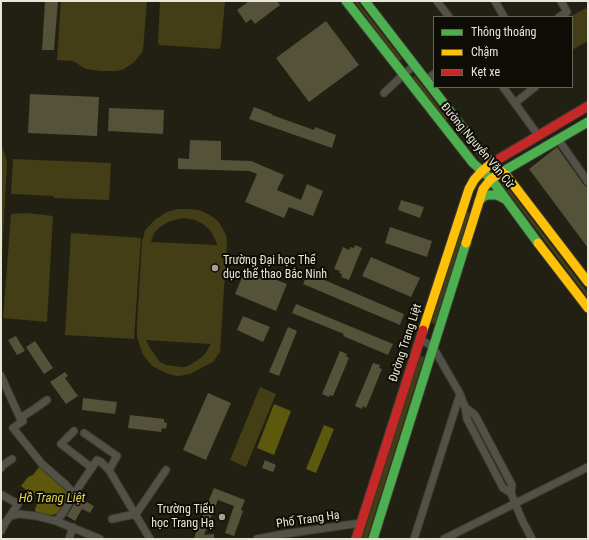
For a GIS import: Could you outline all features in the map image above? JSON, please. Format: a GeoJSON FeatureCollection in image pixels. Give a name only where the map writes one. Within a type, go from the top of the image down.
{"type":"FeatureCollection","features":[{"type":"Feature","properties":{"kind":"main road","name":"Đường Nguyễn Văn Cừ"},"geometry":{"type":"LineString","coordinates":[[346,1],[473,163],[491,179],[588,308]]}},
{"type":"Feature","properties":{"kind":"main road","name":"Đường Nguyễn Văn Cừ"},"geometry":{"type":"LineString","coordinates":[[365,1],[483,154],[508,177],[588,282]]}},
{"type":"Feature","properties":{"kind":"main road","name":"Đường Trang Liệt"},"geometry":{"type":"LineString","coordinates":[[356,539],[472,182],[482,170],[492,163],[588,106]]}},
{"type":"Feature","properties":{"kind":"main road"},"geometry":{"type":"LineString","coordinates":[[373,539],[483,189],[491,179],[588,122]]}},
{"type":"Feature","properties":{"kind":"main road"},"geometry":{"type":"LineString","coordinates":[[479,201],[487,195],[497,195],[505,199]]}},
{"type":"Feature","properties":{"kind":"street"},"geometry":{"type":"LineString","coordinates":[[437,1],[448,16]]}},
{"type":"Feature","properties":{"kind":"street"},"geometry":{"type":"LineString","coordinates":[[495,1],[503,16]]}},
{"type":"Feature","properties":{"kind":"street"},"geometry":{"type":"LineString","coordinates":[[561,1],[567,12],[561,16]]}},
{"type":"Feature","properties":{"kind":"street"},"geometry":{"type":"LineString","coordinates":[[384,93],[414,66]]}},
{"type":"Feature","properties":{"kind":"street"},"geometry":{"type":"LineString","coordinates":[[426,81],[433,75]]}},
{"type":"Feature","properties":{"kind":"street"},"geometry":{"type":"LineString","coordinates":[[504,88],[538,135]]}},
{"type":"Feature","properties":{"kind":"street"},"geometry":{"type":"LineString","coordinates":[[515,103],[534,88]]}},
{"type":"Feature","properties":{"kind":"street"},"geometry":{"type":"LineString","coordinates":[[558,139],[588,182]]}},
{"type":"Feature","properties":{"kind":"street"},"geometry":{"type":"LineString","coordinates":[[420,339],[433,347],[460,394],[465,407],[467,419],[503,488],[511,492],[522,520],[532,539]]}},
{"type":"Feature","properties":{"kind":"street"},"geometry":{"type":"LineString","coordinates":[[1,376],[20,418],[23,421],[13,428],[42,464],[74,494]]}},
{"type":"Feature","properties":{"kind":"street"},"geometry":{"type":"LineString","coordinates":[[414,539],[460,394]]}},
{"type":"Feature","properties":{"kind":"street"},"geometry":{"type":"LineString","coordinates":[[20,418],[47,400]]}},
{"type":"Feature","properties":{"kind":"street"},"geometry":{"type":"LineString","coordinates":[[74,431],[61,444],[92,468]]}},
{"type":"Feature","properties":{"kind":"street"},"geometry":{"type":"LineString","coordinates":[[84,433],[117,456],[109,470]]}},
{"type":"Feature","properties":{"kind":"street"},"geometry":{"type":"LineString","coordinates":[[1,468],[12,459]]}},
{"type":"Feature","properties":{"kind":"street"},"geometry":{"type":"LineString","coordinates":[[56,520],[63,514],[74,494],[97,460],[109,470],[150,539]]}},
{"type":"Feature","properties":{"kind":"street"},"geometry":{"type":"LineString","coordinates":[[444,539],[588,467]]}},
{"type":"Feature","properties":{"kind":"street"},"geometry":{"type":"LineString","coordinates":[[112,519],[136,514],[166,470]]}},
{"type":"Feature","properties":{"kind":"street"},"geometry":{"type":"LineString","coordinates":[[1,531],[18,504],[2,495]]}},
{"type":"Feature","properties":{"kind":"street"},"geometry":{"type":"LineString","coordinates":[[10,516],[19,514],[56,520],[100,539]]}},
{"type":"Feature","properties":{"kind":"street","name":"Phố Trang Hạ"},"geometry":{"type":"LineString","coordinates":[[257,539],[361,523]]}},
{"type":"Feature","properties":{"kind":"street"},"geometry":{"type":"LineString","coordinates":[[69,539],[73,527]]}},
{"type":"Feature","properties":{"kind":"shaded area"},"geometry":{"type":"Polygon","coordinates":[[[61,1],[147,1],[143,51],[130,65],[117,71],[86,69],[73,61],[57,60],[61,1]]]}},
{"type":"Feature","properties":{"kind":"shaded area"},"geometry":{"type":"Polygon","coordinates":[[[160,1],[225,1],[220,48],[159,45],[160,1]]]}},
{"type":"Feature","properties":{"kind":"shaded area"},"geometry":{"type":"Polygon","coordinates":[[[354,1],[357,1],[402,60],[399,60],[354,1]]]}},
{"type":"Feature","properties":{"kind":"shaded area"},"geometry":{"type":"Polygon","coordinates":[[[586,8],[588,12],[588,41],[573,49],[573,16],[571,16],[586,8]]]}},
{"type":"Feature","properties":{"kind":"shaded area"},"geometry":{"type":"Polygon","coordinates":[[[413,76],[416,77],[447,120],[413,78],[413,76]]]}},
{"type":"Feature","properties":{"kind":"shaded area"},"geometry":{"type":"Polygon","coordinates":[[[1,144],[7,161],[1,264],[1,144]]]}},
{"type":"Feature","properties":{"kind":"shaded area"},"geometry":{"type":"Polygon","coordinates":[[[13,159],[111,163],[109,200],[54,198],[54,196],[11,194],[13,159]]]}},
{"type":"Feature","properties":{"kind":"shaded area"},"geometry":{"type":"Polygon","coordinates":[[[503,181],[588,293],[588,298],[500,182],[503,181]]]}},
{"type":"Feature","properties":{"kind":"shaded area"},"geometry":{"type":"Polygon","coordinates":[[[177,209],[188,209],[199,210],[208,214],[220,224],[226,235],[227,242],[220,352],[213,362],[190,374],[179,376],[166,373],[152,366],[143,355],[137,337],[142,241],[145,230],[156,219],[167,212],[177,209]],[[184,218],[170,221],[160,227],[154,233],[151,242],[217,246],[209,229],[195,220],[184,218]],[[146,340],[160,362],[166,365],[181,367],[190,365],[202,357],[211,344],[146,340]]]}},
{"type":"Feature","properties":{"kind":"shaded area"},"geometry":{"type":"Polygon","coordinates":[[[468,212],[469,216],[436,321],[433,324],[432,321],[462,225],[468,212]]]}},
{"type":"Feature","properties":{"kind":"shaded area"},"geometry":{"type":"Polygon","coordinates":[[[28,213],[53,216],[47,322],[3,318],[11,214],[28,213]]]}},
{"type":"Feature","properties":{"kind":"shaded area"},"geometry":{"type":"Polygon","coordinates":[[[71,233],[141,238],[134,339],[65,335],[71,233]]]}},
{"type":"Feature","properties":{"kind":"shaded area"},"geometry":{"type":"Polygon","coordinates":[[[422,356],[424,359],[367,539],[362,539],[419,357],[422,356]]]}},
{"type":"Feature","properties":{"kind":"shaded area"},"geometry":{"type":"Polygon","coordinates":[[[260,387],[276,394],[246,467],[230,460],[260,387]]]}},
{"type":"Feature","properties":{"kind":"water"},"geometry":{"type":"Polygon","coordinates":[[[274,404],[291,411],[274,455],[257,448],[274,404]]]}},
{"type":"Feature","properties":{"kind":"water"},"geometry":{"type":"Polygon","coordinates":[[[324,425],[334,429],[316,473],[306,469],[324,425]]]}},
{"type":"Feature","properties":{"kind":"water","name":"Hồ Trang Liệt"},"geometry":{"type":"Polygon","coordinates":[[[39,467],[69,493],[69,498],[60,512],[53,515],[40,514],[36,512],[35,510],[39,497],[30,493],[21,486],[39,467]]]}},
{"type":"Feature","properties":{"kind":"building"},"geometry":{"type":"Polygon","coordinates":[[[45,1],[58,1],[54,50],[42,50],[45,1]]]}},
{"type":"Feature","properties":{"kind":"building"},"geometry":{"type":"Polygon","coordinates":[[[249,1],[277,1],[280,5],[255,24],[251,19],[246,23],[237,10],[249,1]]]}},
{"type":"Feature","properties":{"kind":"building"},"geometry":{"type":"Polygon","coordinates":[[[326,21],[359,65],[309,102],[276,58],[326,21]]]}},
{"type":"Feature","properties":{"kind":"building"},"geometry":{"type":"Polygon","coordinates":[[[30,94],[99,97],[97,136],[28,133],[30,94]]]}},
{"type":"Feature","properties":{"kind":"building"},"geometry":{"type":"Polygon","coordinates":[[[254,107],[314,130],[315,127],[336,135],[332,148],[249,119],[254,107]]]}},
{"type":"Feature","properties":{"kind":"building"},"geometry":{"type":"Polygon","coordinates":[[[109,108],[164,110],[163,134],[108,131],[109,108]]]}},
{"type":"Feature","properties":{"kind":"building"},"geometry":{"type":"Polygon","coordinates":[[[190,140],[221,141],[221,160],[251,161],[284,175],[277,190],[301,200],[307,184],[323,191],[313,216],[289,207],[284,218],[245,202],[257,174],[249,171],[178,169],[178,158],[189,159],[190,140]]]}},
{"type":"Feature","properties":{"kind":"building"},"geometry":{"type":"Polygon","coordinates":[[[557,147],[584,185],[588,188],[588,248],[529,169],[557,147]]]}},
{"type":"Feature","properties":{"kind":"building"},"geometry":{"type":"Polygon","coordinates":[[[401,200],[424,207],[420,218],[398,210],[401,200]]]}},
{"type":"Feature","properties":{"kind":"building"},"geometry":{"type":"Polygon","coordinates":[[[390,227],[432,241],[427,257],[385,243],[390,227]]]}},
{"type":"Feature","properties":{"kind":"building"},"geometry":{"type":"Polygon","coordinates":[[[355,245],[362,248],[349,280],[341,277],[342,274],[339,273],[340,271],[334,269],[343,247],[349,250],[350,247],[354,248],[355,245]]]}},
{"type":"Feature","properties":{"kind":"building"},"geometry":{"type":"Polygon","coordinates":[[[371,257],[420,278],[411,297],[362,276],[371,257]]]}},
{"type":"Feature","properties":{"kind":"building"},"geometry":{"type":"Polygon","coordinates":[[[246,268],[287,284],[276,311],[235,294],[246,268]]]}},
{"type":"Feature","properties":{"kind":"building"},"geometry":{"type":"Polygon","coordinates":[[[308,273],[404,314],[400,325],[303,284],[308,273]]]}},
{"type":"Feature","properties":{"kind":"building"},"geometry":{"type":"Polygon","coordinates":[[[296,304],[393,344],[388,355],[343,336],[344,334],[292,313],[296,304]]]}},
{"type":"Feature","properties":{"kind":"building"},"geometry":{"type":"Polygon","coordinates":[[[243,316],[270,327],[263,342],[237,330],[243,316]]]}},
{"type":"Feature","properties":{"kind":"building"},"geometry":{"type":"Polygon","coordinates":[[[288,327],[297,331],[279,376],[269,372],[288,327]]]}},
{"type":"Feature","properties":{"kind":"building"},"geometry":{"type":"Polygon","coordinates":[[[16,336],[25,351],[17,355],[8,340],[16,336]]]}},
{"type":"Feature","properties":{"kind":"building"},"geometry":{"type":"Polygon","coordinates":[[[35,341],[53,368],[44,374],[26,347],[35,341]]]}},
{"type":"Feature","properties":{"kind":"building"},"geometry":{"type":"Polygon","coordinates":[[[340,351],[347,354],[346,356],[349,358],[333,396],[330,395],[329,397],[322,394],[340,351]]]}},
{"type":"Feature","properties":{"kind":"building"},"geometry":{"type":"Polygon","coordinates":[[[373,363],[380,365],[379,368],[382,369],[366,408],[363,406],[362,409],[355,406],[373,363]]]}},
{"type":"Feature","properties":{"kind":"building"},"geometry":{"type":"Polygon","coordinates":[[[65,372],[68,376],[65,378],[78,396],[66,404],[50,382],[65,372]]]}},
{"type":"Feature","properties":{"kind":"building"},"geometry":{"type":"Polygon","coordinates":[[[208,393],[231,403],[206,460],[183,450],[208,393]]]}},
{"type":"Feature","properties":{"kind":"building"},"geometry":{"type":"Polygon","coordinates":[[[83,398],[117,402],[115,414],[82,410],[83,398]]]}},
{"type":"Feature","properties":{"kind":"building"},"geometry":{"type":"Polygon","coordinates":[[[130,415],[164,419],[164,422],[167,423],[166,429],[162,428],[161,432],[128,428],[130,415]]]}},
{"type":"Feature","properties":{"kind":"building"},"geometry":{"type":"Polygon","coordinates":[[[265,460],[276,465],[273,472],[262,468],[265,460]]]}},
{"type":"Feature","properties":{"kind":"building"},"geometry":{"type":"Polygon","coordinates":[[[214,488],[245,500],[241,510],[243,511],[234,536],[225,533],[234,506],[218,500],[204,535],[214,534],[214,539],[194,539],[197,529],[214,488]]]}},
{"type":"Feature","properties":{"kind":"building"},"geometry":{"type":"Polygon","coordinates":[[[78,497],[94,506],[90,513],[82,509],[75,521],[67,516],[78,497]]]}},
{"type":"Feature","properties":{"kind":"traffic: fast"},"geometry":{"type":"LineString","coordinates":[[346,1],[473,163],[491,179],[538,243]]}},
{"type":"Feature","properties":{"kind":"traffic: fast"},"geometry":{"type":"LineString","coordinates":[[365,1],[483,154],[506,175]]}},
{"type":"Feature","properties":{"kind":"traffic: fast"},"geometry":{"type":"LineString","coordinates":[[502,172],[588,122]]}},
{"type":"Feature","properties":{"kind":"traffic: fast"},"geometry":{"type":"LineString","coordinates":[[479,201],[487,195],[497,195],[505,199]]}},
{"type":"Feature","properties":{"kind":"traffic: fast"},"geometry":{"type":"LineString","coordinates":[[373,539],[466,243]]}},
{"type":"Feature","properties":{"kind":"traffic: slow"},"geometry":{"type":"LineString","coordinates":[[423,330],[469,189],[474,180],[492,163]]}},
{"type":"Feature","properties":{"kind":"traffic: slow"},"geometry":{"type":"LineString","coordinates":[[466,243],[483,189],[491,179],[502,172]]}},
{"type":"Feature","properties":{"kind":"traffic: slow"},"geometry":{"type":"LineString","coordinates":[[506,175],[588,282]]}},
{"type":"Feature","properties":{"kind":"traffic: slow"},"geometry":{"type":"LineString","coordinates":[[538,243],[588,308]]}},
{"type":"Feature","properties":{"kind":"traffic: jam"},"geometry":{"type":"LineString","coordinates":[[492,163],[588,106]]}},
{"type":"Feature","properties":{"kind":"traffic: jam"},"geometry":{"type":"LineString","coordinates":[[356,539],[423,330]]}},
{"type":"Feature","properties":{"kind":"place","name":"Trường Đại học Thể dục thể thao Bắc Ninh"},"geometry":{"type":"Point","coordinates":[215,268]}},
{"type":"Feature","properties":{"kind":"place","name":"Trường Tiểu học Trang Hạ"},"geometry":{"type":"Point","coordinates":[222,517]}}]}
